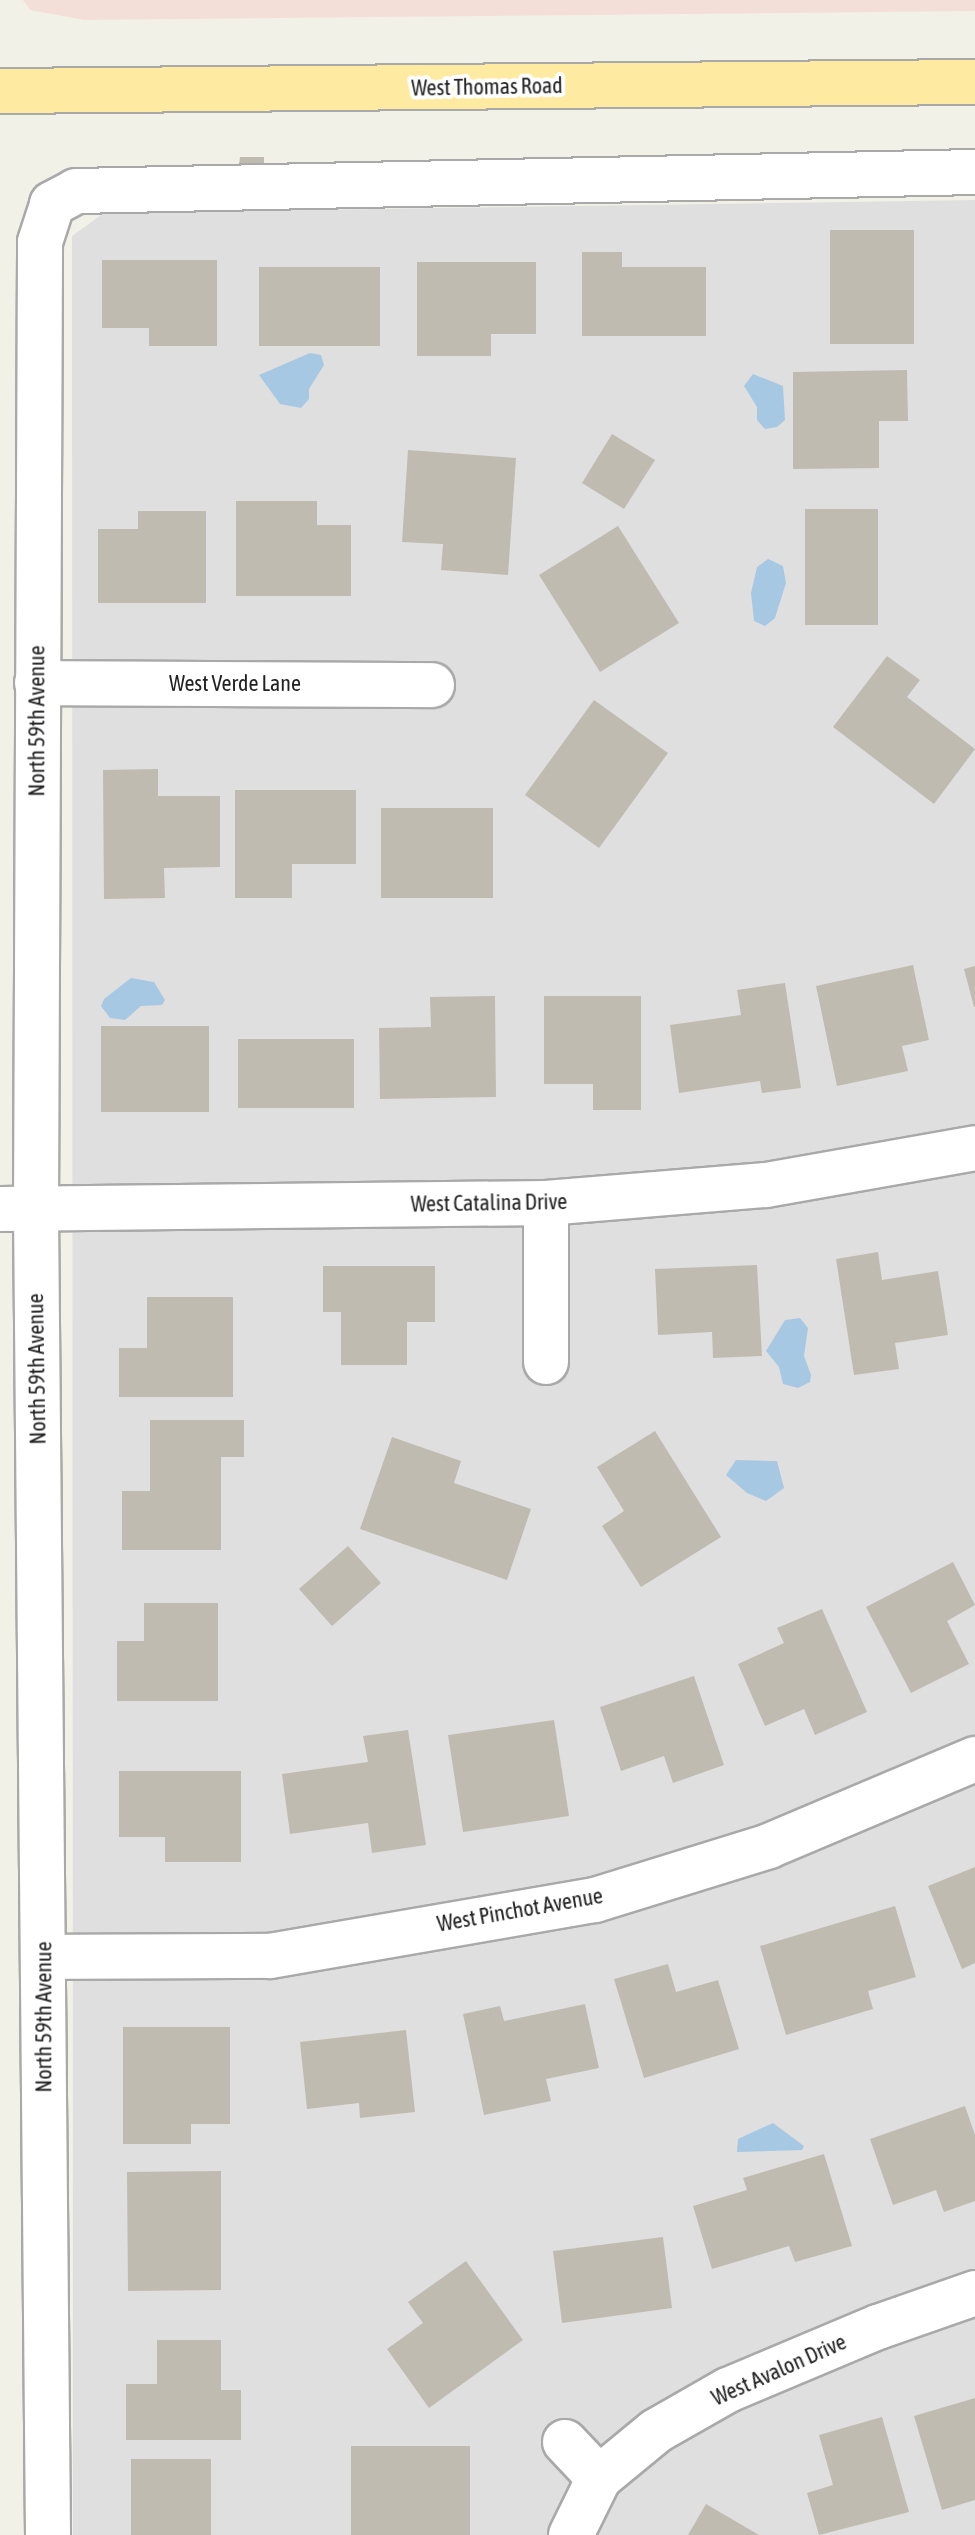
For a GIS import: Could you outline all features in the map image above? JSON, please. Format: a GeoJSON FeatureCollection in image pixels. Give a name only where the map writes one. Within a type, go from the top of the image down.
{"type":"FeatureCollection","features":[{"type":"Feature","properties":{"kind":"main road","name":"West Thomas Road"},"geometry":{"type":"LineString","coordinates":[[0,91],[975,82]]}},
{"type":"Feature","properties":{"kind":"street","name":"North 59th Avenue"},"geometry":{"type":"LineString","coordinates":[[48,2535],[43,1957],[18,1209],[37,683],[40,242],[52,204],[76,191],[975,172]]}},
{"type":"Feature","properties":{"kind":"street","name":"West Verde Lane"},"geometry":{"type":"LineString","coordinates":[[37,683],[432,685]]}},
{"type":"Feature","properties":{"kind":"street","name":"West Catalina Drive"},"geometry":{"type":"LineString","coordinates":[[18,1209],[546,1203],[766,1185],[975,1148]]}},
{"type":"Feature","properties":{"kind":"street"},"geometry":{"type":"LineString","coordinates":[[546,1203],[546,1362]]}},
{"type":"Feature","properties":{"kind":"street","name":"West Pinchot Avenue"},"geometry":{"type":"LineString","coordinates":[[43,1957],[270,1956],[595,1900],[769,1846],[975,1759]]}},
{"type":"Feature","properties":{"kind":"street","name":"West Avalon Drive"},"geometry":{"type":"LineString","coordinates":[[571,2535],[599,2478],[656,2431],[728,2390],[975,2293]]}},
{"type":"Feature","properties":{"kind":"street"},"geometry":{"type":"LineString","coordinates":[[565,2442],[599,2478]]}},
{"type":"Feature","properties":{"kind":"shaded area"},"geometry":{"type":"Polygon","coordinates":[[[23,0],[975,0],[975,11],[84,20],[30,10],[23,0]]]}},
{"type":"Feature","properties":{"kind":"shaded area"},"geometry":{"type":"Polygon","coordinates":[[[975,200],[975,2535],[73,2535],[72,236],[104,213],[975,200]]]}},
{"type":"Feature","properties":{"kind":"water"},"geometry":{"type":"Polygon","coordinates":[[[310,353],[321,355],[324,365],[309,389],[309,399],[301,408],[280,404],[259,375],[310,353]]]}},
{"type":"Feature","properties":{"kind":"water"},"geometry":{"type":"Polygon","coordinates":[[[753,374],[783,386],[785,420],[777,427],[765,429],[757,420],[757,407],[744,386],[753,374]]]}},
{"type":"Feature","properties":{"kind":"water"},"geometry":{"type":"Polygon","coordinates":[[[768,559],[783,566],[786,583],[775,618],[765,626],[754,621],[751,593],[757,567],[768,559]]]}},
{"type":"Feature","properties":{"kind":"water"},"geometry":{"type":"Polygon","coordinates":[[[131,978],[154,982],[165,1000],[162,1005],[141,1006],[125,1020],[110,1018],[101,1006],[104,999],[131,978]]]}},
{"type":"Feature","properties":{"kind":"water"},"geometry":{"type":"Polygon","coordinates":[[[800,1318],[808,1328],[804,1356],[811,1375],[810,1382],[798,1388],[783,1384],[779,1367],[766,1351],[785,1320],[800,1318]]]}},
{"type":"Feature","properties":{"kind":"water"},"geometry":{"type":"Polygon","coordinates":[[[736,1460],[777,1461],[784,1488],[766,1501],[747,1493],[726,1475],[736,1460]]]}},
{"type":"Feature","properties":{"kind":"water"},"geometry":{"type":"Polygon","coordinates":[[[773,2123],[804,2146],[802,2150],[737,2152],[738,2139],[773,2123]]]}},
{"type":"Feature","properties":{"kind":"building"},"geometry":{"type":"Polygon","coordinates":[[[240,157],[264,157],[264,166],[239,165],[240,157]]]}},
{"type":"Feature","properties":{"kind":"building"},"geometry":{"type":"Polygon","coordinates":[[[830,230],[914,230],[914,344],[830,344],[830,230]]]}},
{"type":"Feature","properties":{"kind":"building"},"geometry":{"type":"Polygon","coordinates":[[[582,252],[622,252],[622,267],[706,267],[706,336],[582,336],[582,252]]]}},
{"type":"Feature","properties":{"kind":"building"},"geometry":{"type":"Polygon","coordinates":[[[102,260],[217,260],[217,346],[149,346],[149,328],[102,328],[102,260]]]}},
{"type":"Feature","properties":{"kind":"building"},"geometry":{"type":"Polygon","coordinates":[[[417,262],[536,262],[536,334],[491,334],[491,356],[417,356],[417,262]]]}},
{"type":"Feature","properties":{"kind":"building"},"geometry":{"type":"Polygon","coordinates":[[[259,267],[380,267],[380,346],[259,346],[259,267]]]}},
{"type":"Feature","properties":{"kind":"building"},"geometry":{"type":"Polygon","coordinates":[[[907,370],[908,421],[879,421],[879,468],[793,469],[793,372],[907,370]]]}},
{"type":"Feature","properties":{"kind":"building"},"geometry":{"type":"Polygon","coordinates":[[[612,434],[655,460],[624,509],[582,483],[612,434]]]}},
{"type":"Feature","properties":{"kind":"building"},"geometry":{"type":"Polygon","coordinates":[[[408,450],[516,458],[508,575],[441,570],[443,544],[402,542],[408,450]]]}},
{"type":"Feature","properties":{"kind":"building"},"geometry":{"type":"Polygon","coordinates":[[[236,501],[317,501],[317,525],[351,525],[351,596],[236,596],[236,501]]]}},
{"type":"Feature","properties":{"kind":"building"},"geometry":{"type":"Polygon","coordinates":[[[805,509],[878,509],[878,625],[805,625],[805,509]]]}},
{"type":"Feature","properties":{"kind":"building"},"geometry":{"type":"Polygon","coordinates":[[[138,511],[206,511],[206,603],[98,603],[98,529],[138,529],[138,511]]]}},
{"type":"Feature","properties":{"kind":"building"},"geometry":{"type":"Polygon","coordinates":[[[618,526],[679,623],[600,672],[539,575],[618,526]]]}},
{"type":"Feature","properties":{"kind":"building"},"geometry":{"type":"Polygon","coordinates":[[[887,656],[920,680],[907,697],[975,749],[934,804],[833,727],[887,656]]]}},
{"type":"Feature","properties":{"kind":"building"},"geometry":{"type":"Polygon","coordinates":[[[594,700],[668,753],[599,848],[525,795],[594,700]]]}},
{"type":"Feature","properties":{"kind":"building"},"geometry":{"type":"Polygon","coordinates":[[[158,769],[158,796],[220,796],[220,867],[164,868],[165,898],[104,899],[103,770],[158,769]]]}},
{"type":"Feature","properties":{"kind":"building"},"geometry":{"type":"Polygon","coordinates":[[[235,790],[356,790],[356,864],[292,864],[292,898],[235,898],[235,790]]]}},
{"type":"Feature","properties":{"kind":"building"},"geometry":{"type":"Polygon","coordinates":[[[381,808],[493,808],[493,898],[381,898],[381,808]]]}},
{"type":"Feature","properties":{"kind":"building"},"geometry":{"type":"Polygon","coordinates":[[[913,965],[929,1040],[902,1046],[908,1071],[837,1086],[816,986],[913,965]]]}},
{"type":"Feature","properties":{"kind":"building"},"geometry":{"type":"Polygon","coordinates":[[[975,966],[975,1007],[974,1007],[964,969],[975,966]]]}},
{"type":"Feature","properties":{"kind":"building"},"geometry":{"type":"Polygon","coordinates":[[[785,983],[801,1088],[762,1093],[760,1081],[679,1093],[670,1025],[741,1015],[737,990],[785,983]]]}},
{"type":"Feature","properties":{"kind":"building"},"geometry":{"type":"Polygon","coordinates":[[[495,996],[496,1097],[380,1099],[379,1028],[431,1027],[430,997],[495,996]]]}},
{"type":"Feature","properties":{"kind":"building"},"geometry":{"type":"Polygon","coordinates":[[[544,996],[641,996],[641,1110],[593,1110],[593,1084],[544,1084],[544,996]]]}},
{"type":"Feature","properties":{"kind":"building"},"geometry":{"type":"Polygon","coordinates":[[[101,1026],[209,1026],[209,1112],[101,1112],[101,1026]]]}},
{"type":"Feature","properties":{"kind":"building"},"geometry":{"type":"Polygon","coordinates":[[[238,1039],[354,1039],[354,1108],[238,1108],[238,1039]]]}},
{"type":"Feature","properties":{"kind":"building"},"geometry":{"type":"Polygon","coordinates":[[[878,1252],[882,1280],[938,1271],[948,1335],[895,1343],[899,1369],[854,1375],[836,1259],[878,1252]]]}},
{"type":"Feature","properties":{"kind":"building"},"geometry":{"type":"Polygon","coordinates":[[[757,1265],[762,1356],[713,1358],[712,1332],[658,1335],[655,1269],[757,1265]]]}},
{"type":"Feature","properties":{"kind":"building"},"geometry":{"type":"Polygon","coordinates":[[[323,1266],[435,1266],[435,1322],[407,1322],[407,1365],[341,1365],[341,1312],[323,1312],[323,1266]]]}},
{"type":"Feature","properties":{"kind":"building"},"geometry":{"type":"Polygon","coordinates":[[[147,1297],[233,1297],[233,1397],[119,1397],[119,1348],[147,1348],[147,1297]]]}},
{"type":"Feature","properties":{"kind":"building"},"geometry":{"type":"Polygon","coordinates":[[[150,1420],[244,1420],[244,1457],[221,1457],[221,1550],[122,1550],[122,1491],[150,1491],[150,1420]]]}},
{"type":"Feature","properties":{"kind":"building"},"geometry":{"type":"Polygon","coordinates":[[[655,1431],[721,1537],[641,1587],[602,1526],[624,1511],[597,1467],[655,1431]]]}},
{"type":"Feature","properties":{"kind":"building"},"geometry":{"type":"Polygon","coordinates":[[[392,1437],[461,1461],[454,1483],[531,1509],[507,1580],[360,1529],[392,1437]]]}},
{"type":"Feature","properties":{"kind":"building"},"geometry":{"type":"Polygon","coordinates":[[[348,1546],[381,1583],[332,1626],[299,1589],[348,1546]]]}},
{"type":"Feature","properties":{"kind":"building"},"geometry":{"type":"Polygon","coordinates":[[[953,1562],[975,1605],[947,1621],[969,1664],[911,1693],[866,1607],[953,1562]]]}},
{"type":"Feature","properties":{"kind":"building"},"geometry":{"type":"Polygon","coordinates":[[[144,1603],[218,1603],[218,1701],[117,1701],[117,1641],[144,1641],[144,1603]]]}},
{"type":"Feature","properties":{"kind":"building"},"geometry":{"type":"Polygon","coordinates":[[[822,1609],[867,1712],[815,1735],[804,1709],[765,1726],[738,1664],[784,1643],[777,1628],[822,1609]]]}},
{"type":"Feature","properties":{"kind":"building"},"geometry":{"type":"Polygon","coordinates":[[[694,1676],[724,1765],[673,1783],[664,1756],[621,1771],[600,1707],[694,1676]]]}},
{"type":"Feature","properties":{"kind":"building"},"geometry":{"type":"Polygon","coordinates":[[[554,1720],[569,1816],[463,1832],[448,1735],[554,1720]]]}},
{"type":"Feature","properties":{"kind":"building"},"geometry":{"type":"Polygon","coordinates":[[[408,1730],[426,1845],[372,1853],[368,1823],[290,1834],[282,1774],[368,1762],[363,1736],[408,1730]]]}},
{"type":"Feature","properties":{"kind":"building"},"geometry":{"type":"Polygon","coordinates":[[[119,1771],[241,1771],[241,1862],[165,1862],[165,1837],[119,1837],[119,1771]]]}},
{"type":"Feature","properties":{"kind":"building"},"geometry":{"type":"Polygon","coordinates":[[[975,1867],[975,1963],[962,1969],[928,1886],[975,1867]]]}},
{"type":"Feature","properties":{"kind":"building"},"geometry":{"type":"Polygon","coordinates":[[[895,1906],[916,1977],[868,1991],[873,2009],[786,2035],[760,1946],[895,1906]]]}},
{"type":"Feature","properties":{"kind":"building"},"geometry":{"type":"Polygon","coordinates":[[[668,1964],[676,1992],[718,1980],[739,2049],[644,2078],[614,1979],[668,1964]]]}},
{"type":"Feature","properties":{"kind":"building"},"geometry":{"type":"Polygon","coordinates":[[[585,2004],[599,2068],[546,2079],[551,2101],[484,2115],[463,2014],[500,2006],[504,2021],[585,2004]]]}},
{"type":"Feature","properties":{"kind":"building"},"geometry":{"type":"Polygon","coordinates":[[[123,2027],[230,2027],[230,2124],[191,2124],[191,2144],[123,2144],[123,2027]]]}},
{"type":"Feature","properties":{"kind":"building"},"geometry":{"type":"Polygon","coordinates":[[[406,2030],[415,2112],[360,2118],[359,2103],[307,2109],[300,2042],[406,2030]]]}},
{"type":"Feature","properties":{"kind":"building"},"geometry":{"type":"Polygon","coordinates":[[[965,2106],[975,2135],[975,2201],[944,2212],[936,2190],[893,2205],[870,2139],[965,2106]]]}},
{"type":"Feature","properties":{"kind":"building"},"geometry":{"type":"Polygon","coordinates":[[[824,2154],[852,2246],[795,2262],[789,2246],[712,2269],[693,2206],[747,2190],[743,2178],[824,2154]]]}},
{"type":"Feature","properties":{"kind":"building"},"geometry":{"type":"Polygon","coordinates":[[[221,2171],[221,2290],[128,2291],[127,2172],[221,2171]]]}},
{"type":"Feature","properties":{"kind":"building"},"geometry":{"type":"Polygon","coordinates":[[[663,2237],[672,2308],[562,2323],[553,2251],[663,2237]]]}},
{"type":"Feature","properties":{"kind":"building"},"geometry":{"type":"Polygon","coordinates":[[[466,2261],[523,2340],[429,2408],[387,2349],[423,2323],[408,2302],[466,2261]]]}},
{"type":"Feature","properties":{"kind":"building"},"geometry":{"type":"Polygon","coordinates":[[[157,2340],[221,2340],[221,2390],[241,2390],[241,2440],[126,2440],[126,2384],[157,2384],[157,2340]]]}},
{"type":"Feature","properties":{"kind":"building"},"geometry":{"type":"Polygon","coordinates":[[[975,2398],[975,2500],[942,2510],[914,2416],[975,2398]]]}},
{"type":"Feature","properties":{"kind":"building"},"geometry":{"type":"Polygon","coordinates":[[[882,2417],[909,2512],[819,2535],[807,2493],[833,2485],[819,2435],[882,2417]]]}},
{"type":"Feature","properties":{"kind":"building"},"geometry":{"type":"Polygon","coordinates":[[[351,2446],[470,2446],[470,2535],[351,2535],[351,2446]]]}},
{"type":"Feature","properties":{"kind":"building"},"geometry":{"type":"Polygon","coordinates":[[[131,2459],[211,2459],[211,2535],[131,2535],[131,2459]]]}},
{"type":"Feature","properties":{"kind":"building"},"geometry":{"type":"Polygon","coordinates":[[[706,2504],[759,2535],[688,2535],[706,2504]]]}}]}
